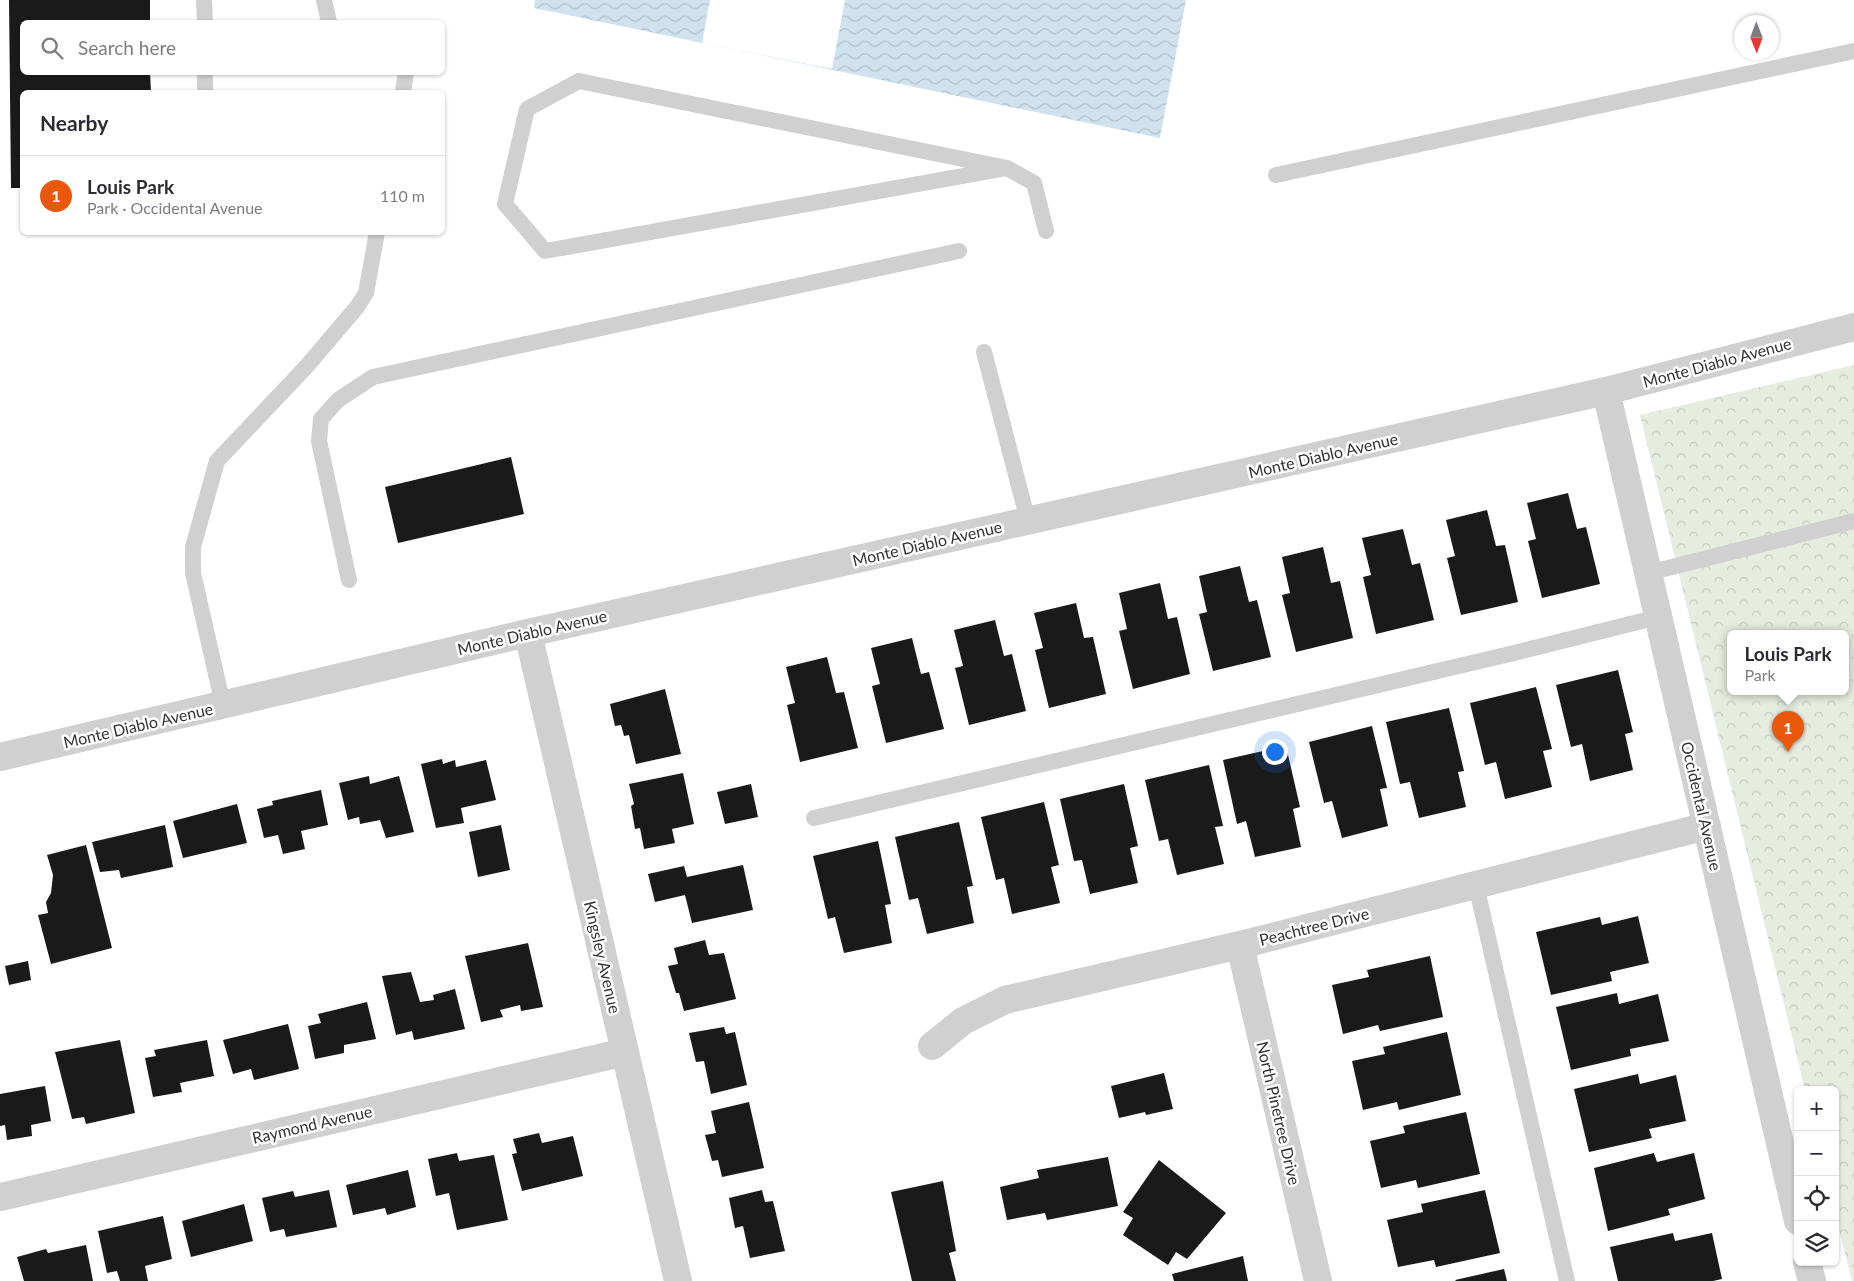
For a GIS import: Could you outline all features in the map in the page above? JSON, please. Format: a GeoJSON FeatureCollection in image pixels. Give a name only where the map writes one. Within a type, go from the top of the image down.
{"type":"FeatureCollection","features":[{"type":"Feature","properties":{"kind":"street","name":"Monte Diablo Avenue"},"geometry":{"type":"LineString","coordinates":[[0,758],[528,633],[1606,391],[1854,327]]}},
{"type":"Feature","properties":{"kind":"street","name":"Occidental Avenue"},"geometry":{"type":"LineString","coordinates":[[1606,391],[1794,1203]]}},
{"type":"Feature","properties":{"kind":"street","name":"Kingsley Avenue"},"geometry":{"type":"LineString","coordinates":[[528,633],[678,1281]]}},
{"type":"Feature","properties":{"kind":"street","name":"Peachtree Drive"},"geometry":{"type":"LineString","coordinates":[[932,1046],[963,1021],[1005,1000],[1240,946],[1707,826]]}},
{"type":"Feature","properties":{"kind":"street","name":"North Pinetree Drive"},"geometry":{"type":"LineString","coordinates":[[1240,946],[1318,1281]]}},
{"type":"Feature","properties":{"kind":"street","name":"Raymond Avenue"},"geometry":{"type":"LineString","coordinates":[[0,1197],[625,1052]]}},
{"type":"Feature","properties":{"kind":"street"},"geometry":{"type":"LineString","coordinates":[[1808,1266],[1812,1281]]}},
{"type":"Feature","properties":{"kind":"lane"},"geometry":{"type":"LineString","coordinates":[[204,0],[204,20]]}},
{"type":"Feature","properties":{"kind":"lane"},"geometry":{"type":"LineString","coordinates":[[324,0],[329,20]]}},
{"type":"Feature","properties":{"kind":"lane"},"geometry":{"type":"LineString","coordinates":[[1276,175],[1854,50]]}},
{"type":"Feature","properties":{"kind":"lane"},"geometry":{"type":"LineString","coordinates":[[205,75],[205,90]]}},
{"type":"Feature","properties":{"kind":"lane"},"geometry":{"type":"LineString","coordinates":[[403,90],[406,75]]}},
{"type":"Feature","properties":{"kind":"lane"},"geometry":{"type":"LineString","coordinates":[[1007,168],[545,250],[505,204],[527,109],[578,82],[1007,168],[1034,183],[1046,230]]}},
{"type":"Feature","properties":{"kind":"lane"},"geometry":{"type":"LineString","coordinates":[[223,705],[193,573],[193,547],[217,462],[306,367],[357,307],[366,294],[376,235]]}},
{"type":"Feature","properties":{"kind":"lane"},"geometry":{"type":"LineString","coordinates":[[349,580],[319,441],[321,419],[338,400],[373,377],[959,252]]}},
{"type":"Feature","properties":{"kind":"lane"},"geometry":{"type":"LineString","coordinates":[[984,352],[1028,521]]}},
{"type":"Feature","properties":{"kind":"lane"},"geometry":{"type":"LineString","coordinates":[[1648,573],[1854,521]]}},
{"type":"Feature","properties":{"kind":"lane"},"geometry":{"type":"LineString","coordinates":[[814,818],[1514,653],[1658,616]]}},
{"type":"Feature","properties":{"kind":"lane"},"geometry":{"type":"LineString","coordinates":[[1476,885],[1566,1281]]}},
{"type":"Feature","properties":{"kind":"green space"},"geometry":{"type":"Polygon","coordinates":[[[1854,365],[1854,1281],[1852,1281],[1839,1230],[1839,1086],[1804,1086],[1640,415],[1854,365]]]}},
{"type":"Feature","properties":{"kind":"water"},"geometry":{"type":"Polygon","coordinates":[[[535,0],[1186,0],[1160,138],[534,8],[535,0]]]}},
{"type":"Feature","properties":{"kind":"pier"},"geometry":{"type":"Polygon","coordinates":[[[710,0],[845,0],[832,69],[702,43],[710,0]]]}},
{"type":"Feature","properties":{"kind":"building"},"geometry":{"type":"Polygon","coordinates":[[[9,0],[150,0],[150,20],[20,20],[20,75],[150,75],[151,90],[20,90],[20,188],[11,188],[9,0]]]}},
{"type":"Feature","properties":{"kind":"building"},"geometry":{"type":"Polygon","coordinates":[[[511,457],[524,514],[398,543],[385,487],[511,457]]]}},
{"type":"Feature","properties":{"kind":"building"},"geometry":{"type":"Polygon","coordinates":[[[1568,493],[1577,529],[1586,527],[1600,584],[1542,598],[1528,541],[1536,539],[1527,503],[1568,493]]]}},
{"type":"Feature","properties":{"kind":"building"},"geometry":{"type":"Polygon","coordinates":[[[1487,510],[1496,546],[1505,545],[1518,602],[1461,615],[1447,558],[1455,556],[1446,520],[1487,510]]]}},
{"type":"Feature","properties":{"kind":"building"},"geometry":{"type":"Polygon","coordinates":[[[1403,529],[1412,565],[1420,563],[1434,620],[1376,634],[1363,577],[1371,575],[1362,538],[1403,529]]]}},
{"type":"Feature","properties":{"kind":"building"},"geometry":{"type":"Polygon","coordinates":[[[1323,547],[1331,583],[1340,581],[1353,638],[1296,652],[1282,595],[1290,593],[1282,557],[1323,547]]]}},
{"type":"Feature","properties":{"kind":"building"},"geometry":{"type":"Polygon","coordinates":[[[1240,566],[1249,602],[1257,600],[1271,657],[1213,671],[1199,614],[1207,612],[1199,576],[1240,566]]]}},
{"type":"Feature","properties":{"kind":"building"},"geometry":{"type":"Polygon","coordinates":[[[1160,583],[1168,619],[1177,617],[1190,674],[1133,689],[1119,631],[1127,629],[1119,593],[1160,583]]]}},
{"type":"Feature","properties":{"kind":"building"},"geometry":{"type":"Polygon","coordinates":[[[1076,603],[1084,638],[1093,637],[1106,694],[1049,708],[1035,650],[1043,648],[1034,613],[1076,603]]]}},
{"type":"Feature","properties":{"kind":"building"},"geometry":{"type":"Polygon","coordinates":[[[995,620],[1004,656],[1012,654],[1026,711],[969,725],[955,668],[963,666],[954,630],[995,620]]]}},
{"type":"Feature","properties":{"kind":"building"},"geometry":{"type":"Polygon","coordinates":[[[912,638],[921,674],[929,672],[944,729],[886,743],[872,686],[880,684],[871,648],[912,638]]]}},
{"type":"Feature","properties":{"kind":"building"},"geometry":{"type":"Polygon","coordinates":[[[827,657],[836,693],[844,692],[858,748],[800,762],[787,705],[795,703],[786,667],[827,657]]]}},
{"type":"Feature","properties":{"kind":"building"},"geometry":{"type":"Polygon","coordinates":[[[1618,670],[1633,732],[1625,734],[1633,770],[1590,781],[1582,744],[1571,747],[1556,685],[1618,670]]]}},
{"type":"Feature","properties":{"kind":"building"},"geometry":{"type":"Polygon","coordinates":[[[1536,687],[1552,749],[1543,751],[1552,787],[1505,799],[1496,762],[1485,765],[1470,703],[1536,687]]]}},
{"type":"Feature","properties":{"kind":"building"},"geometry":{"type":"Polygon","coordinates":[[[665,689],[681,754],[636,764],[629,735],[624,736],[621,725],[615,726],[610,704],[665,689]]]}},
{"type":"Feature","properties":{"kind":"building"},"geometry":{"type":"Polygon","coordinates":[[[1449,708],[1464,771],[1458,772],[1466,807],[1419,818],[1410,782],[1400,784],[1386,722],[1449,708]]]}},
{"type":"Feature","properties":{"kind":"building"},"geometry":{"type":"Polygon","coordinates":[[[1372,726],[1387,788],[1380,789],[1388,826],[1342,838],[1332,801],[1324,803],[1309,742],[1372,726]]]}},
{"type":"Feature","properties":{"kind":"building"},"geometry":{"type":"Polygon","coordinates":[[[1286,746],[1300,807],[1293,809],[1301,847],[1255,857],[1246,821],[1237,824],[1223,760],[1286,746]]]}},
{"type":"Feature","properties":{"kind":"building"},"geometry":{"type":"Polygon","coordinates":[[[442,759],[443,764],[455,760],[456,767],[486,760],[496,800],[461,808],[464,823],[436,828],[421,764],[442,759]]]}},
{"type":"Feature","properties":{"kind":"building"},"geometry":{"type":"Polygon","coordinates":[[[1209,765],[1223,826],[1215,827],[1224,864],[1177,875],[1168,839],[1159,841],[1145,780],[1209,765]]]}},
{"type":"Feature","properties":{"kind":"building"},"geometry":{"type":"Polygon","coordinates":[[[683,773],[694,824],[672,829],[675,843],[644,849],[640,828],[635,829],[631,806],[634,804],[629,784],[683,773]]]}},
{"type":"Feature","properties":{"kind":"building"},"geometry":{"type":"Polygon","coordinates":[[[369,776],[370,784],[399,776],[414,832],[386,838],[380,820],[360,824],[359,817],[348,820],[339,783],[369,776]]]}},
{"type":"Feature","properties":{"kind":"building"},"geometry":{"type":"Polygon","coordinates":[[[751,784],[758,817],[725,824],[717,792],[751,784]]]}},
{"type":"Feature","properties":{"kind":"building"},"geometry":{"type":"Polygon","coordinates":[[[1124,784],[1138,846],[1130,848],[1138,883],[1090,894],[1082,860],[1074,861],[1060,799],[1124,784]]]}},
{"type":"Feature","properties":{"kind":"building"},"geometry":{"type":"Polygon","coordinates":[[[321,790],[328,825],[301,831],[305,849],[283,854],[278,835],[264,838],[257,809],[273,805],[272,801],[321,790]]]}},
{"type":"Feature","properties":{"kind":"building"},"geometry":{"type":"Polygon","coordinates":[[[1044,802],[1059,865],[1051,867],[1060,903],[1012,914],[1004,878],[996,880],[981,817],[1044,802]]]}},
{"type":"Feature","properties":{"kind":"building"},"geometry":{"type":"Polygon","coordinates":[[[237,804],[247,843],[183,858],[173,821],[237,804]]]}},
{"type":"Feature","properties":{"kind":"building"},"geometry":{"type":"Polygon","coordinates":[[[959,822],[973,886],[967,887],[974,923],[927,934],[918,898],[909,900],[895,837],[959,822]]]}},
{"type":"Feature","properties":{"kind":"building"},"geometry":{"type":"Polygon","coordinates":[[[165,825],[173,867],[121,878],[119,870],[100,872],[92,842],[165,825]]]}},
{"type":"Feature","properties":{"kind":"building"},"geometry":{"type":"Polygon","coordinates":[[[501,825],[510,870],[478,877],[469,832],[501,825]]]}},
{"type":"Feature","properties":{"kind":"building"},"geometry":{"type":"Polygon","coordinates":[[[878,841],[891,904],[885,905],[892,943],[844,953],[835,917],[828,919],[813,856],[878,841]]]}},
{"type":"Feature","properties":{"kind":"building"},"geometry":{"type":"Polygon","coordinates":[[[86,845],[112,948],[51,964],[38,915],[48,913],[46,902],[51,893],[53,875],[47,855],[86,845]]]}},
{"type":"Feature","properties":{"kind":"building"},"geometry":{"type":"Polygon","coordinates":[[[743,865],[753,910],[692,923],[685,895],[655,902],[648,874],[684,866],[687,877],[743,865]]]}},
{"type":"Feature","properties":{"kind":"building"},"geometry":{"type":"Polygon","coordinates":[[[1638,916],[1649,963],[1610,972],[1612,981],[1551,995],[1536,932],[1600,917],[1602,925],[1638,916]]]}},
{"type":"Feature","properties":{"kind":"building"},"geometry":{"type":"Polygon","coordinates":[[[705,940],[709,955],[724,953],[736,999],[684,1011],[679,993],[676,993],[668,966],[678,964],[674,948],[705,940]]]}},
{"type":"Feature","properties":{"kind":"building"},"geometry":{"type":"Polygon","coordinates":[[[528,943],[543,1007],[521,1011],[520,1005],[500,1010],[503,1017],[481,1022],[465,956],[528,943]]]}},
{"type":"Feature","properties":{"kind":"building"},"geometry":{"type":"Polygon","coordinates":[[[1430,956],[1443,1017],[1380,1031],[1378,1025],[1343,1034],[1332,985],[1369,977],[1367,970],[1430,956]]]}},
{"type":"Feature","properties":{"kind":"building"},"geometry":{"type":"Polygon","coordinates":[[[28,961],[31,980],[9,985],[5,966],[28,961]]]}},
{"type":"Feature","properties":{"kind":"building"},"geometry":{"type":"Polygon","coordinates":[[[411,972],[420,1002],[434,1000],[433,995],[455,989],[465,1029],[414,1040],[412,1031],[396,1035],[382,976],[411,972]]]}},
{"type":"Feature","properties":{"kind":"building"},"geometry":{"type":"Polygon","coordinates":[[[1617,993],[1619,1004],[1658,994],[1669,1041],[1630,1049],[1631,1056],[1571,1070],[1556,1007],[1617,993]]]}},
{"type":"Feature","properties":{"kind":"building"},"geometry":{"type":"Polygon","coordinates":[[[367,1002],[376,1039],[344,1045],[344,1053],[315,1059],[308,1026],[321,1023],[318,1014],[367,1002]]]}},
{"type":"Feature","properties":{"kind":"building"},"geometry":{"type":"Polygon","coordinates":[[[288,1024],[299,1069],[254,1080],[251,1069],[233,1074],[223,1040],[288,1024]]]}},
{"type":"Feature","properties":{"kind":"building"},"geometry":{"type":"Polygon","coordinates":[[[724,1027],[726,1034],[735,1032],[747,1085],[711,1094],[704,1061],[696,1062],[689,1033],[724,1027]]]}},
{"type":"Feature","properties":{"kind":"building"},"geometry":{"type":"Polygon","coordinates":[[[1447,1032],[1461,1095],[1399,1110],[1397,1102],[1363,1110],[1352,1061],[1385,1054],[1383,1047],[1447,1032]]]}},
{"type":"Feature","properties":{"kind":"building"},"geometry":{"type":"Polygon","coordinates":[[[120,1040],[135,1113],[86,1124],[84,1117],[72,1119],[55,1052],[120,1040]]]}},
{"type":"Feature","properties":{"kind":"building"},"geometry":{"type":"Polygon","coordinates":[[[207,1040],[214,1076],[180,1083],[182,1092],[153,1097],[145,1058],[156,1056],[154,1050],[207,1040]]]}},
{"type":"Feature","properties":{"kind":"building"},"geometry":{"type":"Polygon","coordinates":[[[1164,1073],[1173,1109],[1146,1115],[1145,1112],[1119,1118],[1111,1086],[1164,1073]]]}},
{"type":"Feature","properties":{"kind":"building"},"geometry":{"type":"Polygon","coordinates":[[[1638,1074],[1640,1084],[1676,1075],[1686,1121],[1649,1129],[1652,1138],[1589,1152],[1574,1089],[1638,1074]]]}},
{"type":"Feature","properties":{"kind":"building"},"geometry":{"type":"Polygon","coordinates":[[[45,1086],[51,1121],[31,1125],[32,1136],[7,1140],[5,1125],[0,1126],[0,1094],[45,1086]]]}},
{"type":"Feature","properties":{"kind":"building"},"geometry":{"type":"Polygon","coordinates":[[[749,1102],[764,1168],[722,1177],[718,1160],[712,1161],[705,1135],[716,1133],[711,1111],[749,1102]]]}},
{"type":"Feature","properties":{"kind":"building"},"geometry":{"type":"Polygon","coordinates":[[[1466,1112],[1480,1174],[1418,1188],[1416,1180],[1381,1188],[1370,1141],[1405,1133],[1403,1126],[1466,1112]]]}},
{"type":"Feature","properties":{"kind":"building"},"geometry":{"type":"Polygon","coordinates":[[[539,1133],[542,1143],[573,1136],[583,1176],[522,1191],[512,1154],[517,1153],[513,1139],[539,1133]]]}},
{"type":"Feature","properties":{"kind":"building"},"geometry":{"type":"Polygon","coordinates":[[[457,1153],[459,1161],[494,1155],[508,1220],[457,1230],[449,1193],[436,1196],[428,1159],[457,1153]]]}},
{"type":"Feature","properties":{"kind":"building"},"geometry":{"type":"Polygon","coordinates":[[[1654,1153],[1657,1162],[1694,1153],[1705,1199],[1668,1209],[1670,1215],[1608,1231],[1594,1168],[1654,1153]]]}},
{"type":"Feature","properties":{"kind":"building"},"geometry":{"type":"Polygon","coordinates":[[[1108,1157],[1118,1206],[1047,1220],[1045,1213],[1007,1220],[1000,1187],[1039,1178],[1037,1170],[1108,1157]]]}},
{"type":"Feature","properties":{"kind":"building"},"geometry":{"type":"Polygon","coordinates":[[[1159,1160],[1226,1213],[1187,1259],[1176,1252],[1168,1265],[1123,1235],[1133,1218],[1123,1212],[1159,1160]]]}},
{"type":"Feature","properties":{"kind":"building"},"geometry":{"type":"Polygon","coordinates":[[[408,1170],[416,1207],[387,1215],[385,1208],[353,1215],[346,1185],[408,1170]]]}},
{"type":"Feature","properties":{"kind":"building"},"geometry":{"type":"Polygon","coordinates":[[[943,1181],[956,1251],[949,1253],[956,1281],[912,1281],[891,1192],[943,1181]]]}},
{"type":"Feature","properties":{"kind":"building"},"geometry":{"type":"Polygon","coordinates":[[[329,1190],[337,1227],[286,1237],[284,1229],[270,1232],[262,1198],[293,1191],[295,1197],[329,1190]]]}},
{"type":"Feature","properties":{"kind":"building"},"geometry":{"type":"Polygon","coordinates":[[[762,1190],[765,1202],[773,1201],[785,1251],[750,1258],[743,1226],[735,1228],[729,1198],[762,1190]]]}},
{"type":"Feature","properties":{"kind":"building"},"geometry":{"type":"Polygon","coordinates":[[[1485,1190],[1500,1253],[1436,1267],[1434,1260],[1398,1267],[1387,1220],[1423,1212],[1421,1204],[1485,1190]]]}},
{"type":"Feature","properties":{"kind":"building"},"geometry":{"type":"Polygon","coordinates":[[[244,1204],[253,1241],[191,1257],[182,1221],[244,1204]]]}},
{"type":"Feature","properties":{"kind":"building"},"geometry":{"type":"Polygon","coordinates":[[[163,1216],[172,1259],[145,1266],[148,1281],[120,1281],[117,1271],[107,1273],[98,1231],[163,1216]]]}},
{"type":"Feature","properties":{"kind":"building"},"geometry":{"type":"Polygon","coordinates":[[[1673,1233],[1675,1241],[1712,1233],[1722,1279],[1713,1281],[1618,1281],[1610,1247],[1673,1233]]]}},
{"type":"Feature","properties":{"kind":"building"},"geometry":{"type":"Polygon","coordinates":[[[86,1245],[93,1281],[24,1281],[17,1257],[46,1249],[48,1253],[86,1245]]]}},
{"type":"Feature","properties":{"kind":"building"},"geometry":{"type":"Polygon","coordinates":[[[1243,1256],[1248,1281],[1174,1281],[1172,1274],[1243,1256]]]}},
{"type":"Feature","properties":{"kind":"building"},"geometry":{"type":"Polygon","coordinates":[[[1504,1269],[1507,1281],[1455,1280],[1504,1269]]]}},
{"type":"Feature","properties":{"kind":"place","name":"Louis Park"},"geometry":{"type":"Point","coordinates":[1788,752]}}]}
